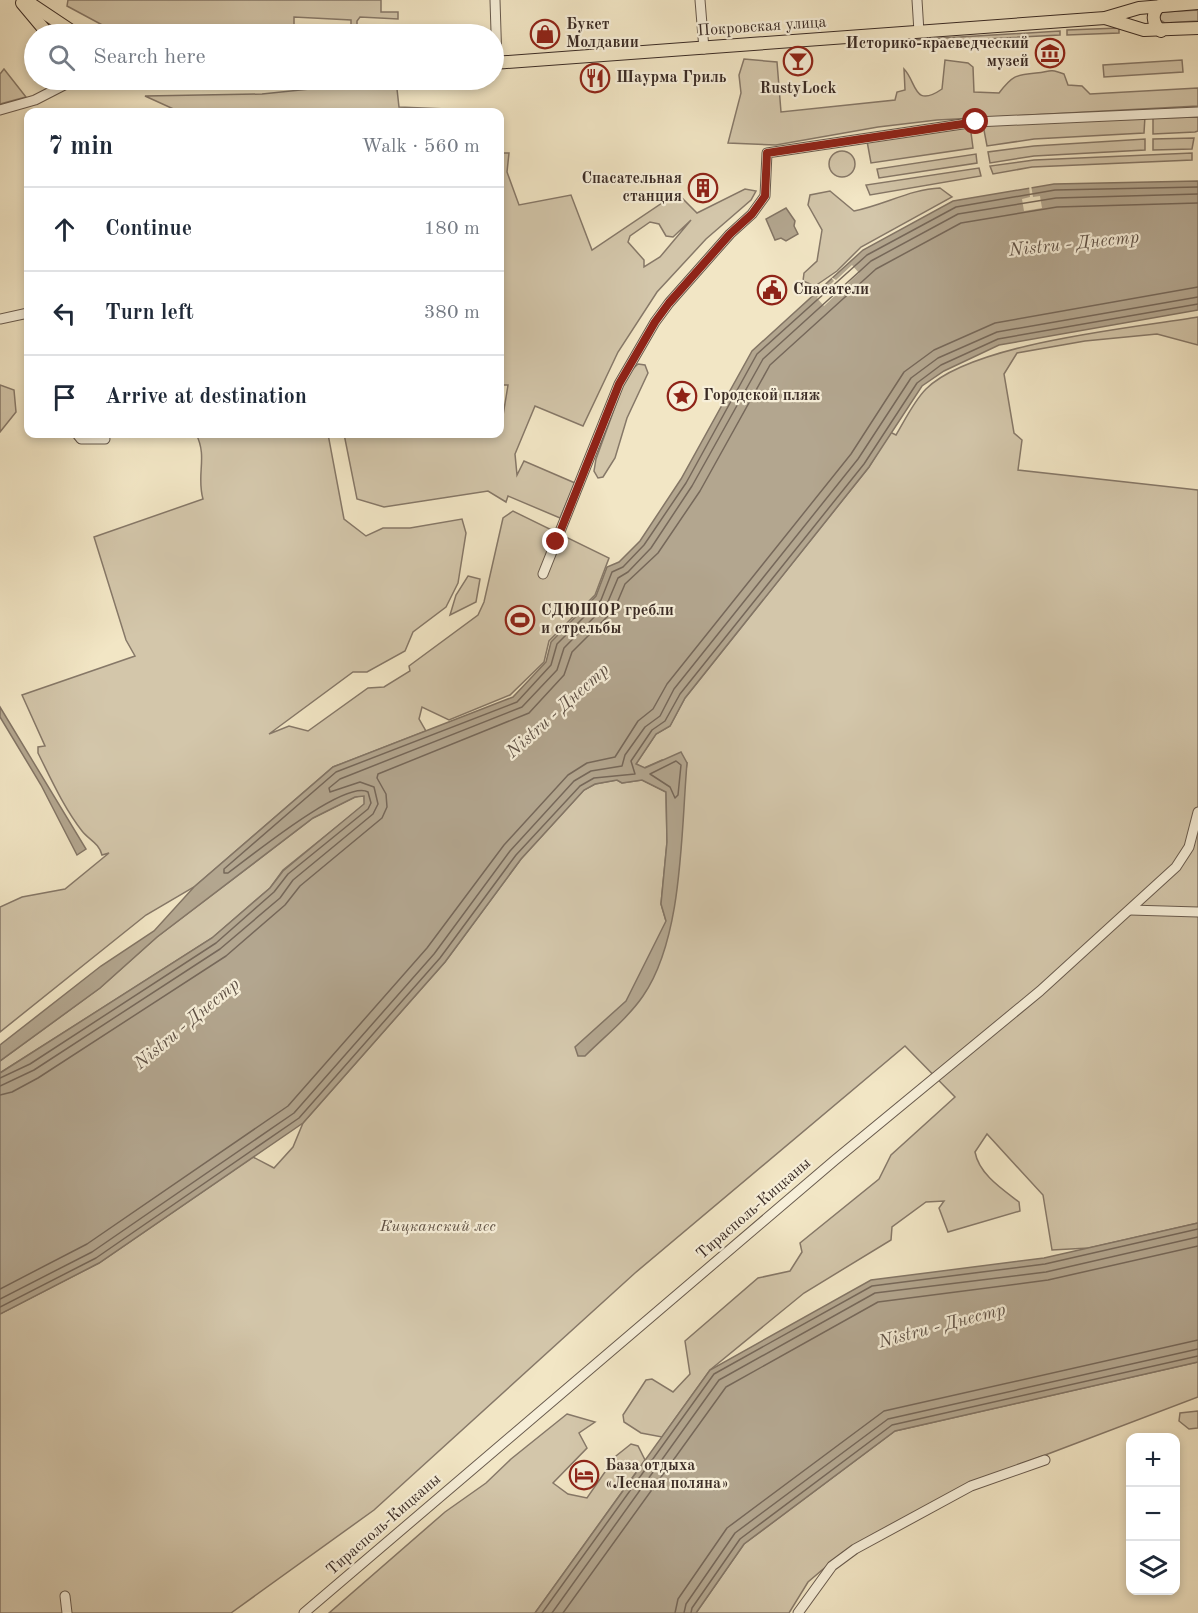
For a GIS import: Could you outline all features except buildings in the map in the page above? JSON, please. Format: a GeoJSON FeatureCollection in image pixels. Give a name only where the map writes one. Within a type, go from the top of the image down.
{"type":"FeatureCollection","features":[{"type":"Feature","properties":{"kind":"main road"},"geometry":{"type":"LineString","coordinates":[[19,0],[39,24]]}},
{"type":"Feature","properties":{"kind":"main road"},"geometry":{"type":"LineString","coordinates":[[25,0],[57,24]]}},
{"type":"Feature","properties":{"kind":"main road","name":"Покровская улица"},"geometry":{"type":"LineString","coordinates":[[504,62],[1105,18],[1138,4],[1160,6],[1198,3]]}},
{"type":"Feature","properties":{"kind":"main road"},"geometry":{"type":"LineString","coordinates":[[1160,6],[1154,16],[1154,24],[1161,31]]}},
{"type":"Feature","properties":{"kind":"main road","name":"Покровская улица"},"geometry":{"type":"LineString","coordinates":[[1105,18],[1131,27],[1161,31],[1198,28]]}},
{"type":"Feature","properties":{"kind":"street"},"geometry":{"type":"LineString","coordinates":[[495,0],[495,24]]}},
{"type":"Feature","properties":{"kind":"street"},"geometry":{"type":"LineString","coordinates":[[700,0],[704,49]]}},
{"type":"Feature","properties":{"kind":"street"},"geometry":{"type":"LineString","coordinates":[[917,0],[919,32]]}},
{"type":"Feature","properties":{"kind":"street"},"geometry":{"type":"LineString","coordinates":[[0,110],[35,100],[54,90]]}},
{"type":"Feature","properties":{"kind":"street"},"geometry":{"type":"LineString","coordinates":[[543,574],[619,384],[655,322],[669,303],[730,234],[752,214],[765,196],[767,153],[976,122],[1198,112]]}},
{"type":"Feature","properties":{"kind":"street"},"geometry":{"type":"LineString","coordinates":[[0,319],[24,314]]}},
{"type":"Feature","properties":{"kind":"street"},"geometry":{"type":"LineString","coordinates":[[80,438],[105,439]]}},
{"type":"Feature","properties":{"kind":"street","name":"Тирасполь-Кицканы"},"geometry":{"type":"LineString","coordinates":[[304,1613],[835,1160],[1040,991],[1130,910],[1182,859],[1192,840],[1198,812]]}},
{"type":"Feature","properties":{"kind":"street"},"geometry":{"type":"LineString","coordinates":[[1130,910],[1198,912]]}},
{"type":"Feature","properties":{"kind":"street"},"geometry":{"type":"LineString","coordinates":[[798,1613],[832,1566],[855,1549],[971,1486],[1045,1460]]}},
{"type":"Feature","properties":{"kind":"street"},"geometry":{"type":"LineString","coordinates":[[65,1596],[67,1613]]}},
{"type":"Feature","properties":{"kind":"green space"},"geometry":{"type":"Polygon","coordinates":[[[68,0],[381,0],[381,12],[398,12],[398,19],[360,17],[357,24],[351,24],[351,20],[294,17],[294,24],[100,24],[67,6],[68,0]]]}},
{"type":"Feature","properties":{"kind":"green space"},"geometry":{"type":"Polygon","coordinates":[[[1198,10],[1198,21],[1165,23],[1159,19],[1162,12],[1198,10]]]}},
{"type":"Feature","properties":{"kind":"green space"},"geometry":{"type":"Polygon","coordinates":[[[1119,28],[1119,33],[1067,35],[1067,30],[1119,28]]]}},
{"type":"Feature","properties":{"kind":"green space"},"geometry":{"type":"Polygon","coordinates":[[[1060,31],[1060,35],[910,43],[910,40],[1060,31]]]}},
{"type":"Feature","properties":{"kind":"green space"},"geometry":{"type":"Polygon","coordinates":[[[744,59],[777,62],[781,112],[895,100],[897,92],[905,90],[904,69],[921,95],[933,94],[942,89],[945,60],[968,63],[973,67],[974,92],[999,93],[1014,77],[1052,71],[1064,74],[1068,85],[1082,86],[1090,94],[1198,88],[1198,106],[937,120],[878,127],[776,145],[728,143],[741,93],[739,75],[744,59]]]}},
{"type":"Feature","properties":{"kind":"green space"},"geometry":{"type":"Polygon","coordinates":[[[1182,60],[1183,72],[1104,77],[1103,65],[1182,60]]]}},
{"type":"Feature","properties":{"kind":"green space"},"geometry":{"type":"Polygon","coordinates":[[[4,69],[26,97],[0,104],[0,74],[4,69]]]}},
{"type":"Feature","properties":{"kind":"green space"},"geometry":{"type":"Polygon","coordinates":[[[300,90],[397,90],[399,107],[423,108],[171,108],[145,96],[262,94],[300,90]]]}},
{"type":"Feature","properties":{"kind":"green space"},"geometry":{"type":"Polygon","coordinates":[[[1145,116],[1144,133],[1034,139],[987,146],[983,125],[1145,116]]]}},
{"type":"Feature","properties":{"kind":"green space"},"geometry":{"type":"Polygon","coordinates":[[[1198,117],[1198,131],[1153,134],[1153,118],[1198,117]]]}},
{"type":"Feature","properties":{"kind":"green space"},"geometry":{"type":"Polygon","coordinates":[[[970,125],[973,148],[871,163],[867,141],[970,125]]]}},
{"type":"Feature","properties":{"kind":"green space"},"geometry":{"type":"Polygon","coordinates":[[[1194,138],[1192,149],[1153,150],[1153,139],[1194,138]]]}},
{"type":"Feature","properties":{"kind":"green space"},"geometry":{"type":"Polygon","coordinates":[[[1145,139],[1145,150],[1034,156],[990,163],[988,152],[1034,146],[1145,139]]]}},
{"type":"Feature","properties":{"kind":"green space"},"geometry":{"type":"Polygon","coordinates":[[[842,151],[851,155],[855,164],[851,173],[842,177],[833,173],[829,164],[833,155],[842,151]]]}},
{"type":"Feature","properties":{"kind":"green space"},"geometry":{"type":"Polygon","coordinates":[[[504,153],[509,153],[507,172],[519,205],[571,195],[592,250],[677,193],[697,213],[745,189],[756,191],[751,200],[706,239],[657,292],[618,352],[583,426],[535,406],[515,454],[517,475],[524,461],[575,483],[560,518],[508,496],[506,502],[488,491],[384,507],[357,499],[345,438],[504,438],[504,410],[508,385],[504,385],[504,153]],[[691,220],[673,237],[666,236],[659,224],[650,222],[630,236],[628,242],[644,260],[644,267],[660,257],[691,220]]]}},
{"type":"Feature","properties":{"kind":"green space"},"geometry":{"type":"Polygon","coordinates":[[[1192,153],[1192,160],[1032,167],[993,174],[990,166],[1034,160],[1192,153]]]}},
{"type":"Feature","properties":{"kind":"green space"},"geometry":{"type":"Polygon","coordinates":[[[976,154],[977,163],[879,178],[877,169],[976,154]]]}},
{"type":"Feature","properties":{"kind":"green space"},"geometry":{"type":"Polygon","coordinates":[[[979,168],[981,176],[870,195],[866,185],[979,168]]]}},
{"type":"Feature","properties":{"kind":"green space"},"geometry":{"type":"Polygon","coordinates":[[[940,188],[952,197],[861,247],[837,271],[815,286],[803,281],[804,273],[817,261],[822,230],[808,205],[810,195],[830,191],[854,211],[919,191],[940,188]]]}},
{"type":"Feature","properties":{"kind":"green space","name":"Кицканский лес"},"geometry":{"type":"Polygon","coordinates":[[[1198,317],[1198,345],[1157,334],[1085,341],[1017,353],[1004,374],[1014,433],[1022,440],[1018,470],[1198,490],[1198,1223],[1089,1248],[1052,1250],[1043,1195],[987,1134],[975,1152],[977,1160],[992,1180],[1019,1202],[1020,1211],[948,1232],[939,1208],[944,1201],[926,1202],[892,1227],[891,1240],[804,1293],[710,1370],[662,1437],[641,1433],[624,1422],[623,1415],[646,1380],[652,1379],[673,1392],[690,1374],[685,1341],[758,1278],[790,1271],[802,1252],[800,1243],[879,1179],[891,1155],[955,1097],[905,1046],[635,1273],[374,1510],[231,1613],[0,1613],[0,1314],[99,1263],[253,1157],[274,1168],[293,1147],[303,1123],[445,962],[521,859],[584,790],[595,784],[617,780],[622,783],[642,780],[666,792],[667,842],[661,904],[666,921],[687,763],[662,760],[644,768],[636,764],[656,734],[670,726],[685,698],[869,467],[890,432],[896,435],[926,389],[948,373],[1015,349],[1095,332],[1198,317]]]}},
{"type":"Feature","properties":{"kind":"green space"},"geometry":{"type":"Polygon","coordinates":[[[638,364],[645,365],[648,373],[627,418],[615,458],[603,477],[598,478],[594,471],[596,459],[627,374],[638,364]]]}},
{"type":"Feature","properties":{"kind":"green space"},"geometry":{"type":"Polygon","coordinates":[[[0,385],[14,390],[16,412],[0,432],[0,385]]]}},
{"type":"Feature","properties":{"kind":"green space"},"geometry":{"type":"Polygon","coordinates":[[[198,438],[329,438],[344,519],[366,536],[383,528],[410,528],[462,519],[466,533],[458,583],[446,607],[413,632],[405,651],[367,672],[353,672],[269,734],[289,726],[308,731],[368,688],[384,687],[410,671],[409,666],[478,615],[484,602],[503,518],[513,511],[609,558],[595,595],[549,641],[544,662],[510,695],[449,720],[422,707],[419,719],[426,731],[333,767],[194,887],[146,915],[0,1032],[0,907],[22,897],[65,889],[109,853],[102,855],[75,822],[64,803],[38,753],[38,747],[45,746],[22,695],[135,656],[126,640],[94,537],[203,499],[202,458],[198,438]]]}},
{"type":"Feature","properties":{"kind":"green space"},"geometry":{"type":"Polygon","coordinates":[[[468,576],[480,579],[476,602],[450,615],[456,595],[468,576]]]}},
{"type":"Feature","properties":{"kind":"green space"},"geometry":{"type":"Polygon","coordinates":[[[364,795],[365,804],[283,870],[270,888],[212,938],[0,1073],[0,1061],[100,988],[157,937],[313,818],[355,797],[364,795]]]}},
{"type":"Feature","properties":{"kind":"green space"},"geometry":{"type":"Polygon","coordinates":[[[1198,1362],[1198,1397],[977,1481],[842,1553],[808,1582],[789,1613],[696,1613],[744,1544],[895,1431],[1198,1362]]]}},
{"type":"Feature","properties":{"kind":"green space"},"geometry":{"type":"Polygon","coordinates":[[[1198,1411],[1198,1428],[1189,1429],[1179,1421],[1180,1413],[1198,1411]]]}},
{"type":"Feature","properties":{"kind":"green space"},"geometry":{"type":"Polygon","coordinates":[[[567,1414],[595,1422],[579,1433],[587,1448],[553,1483],[568,1494],[587,1498],[616,1456],[631,1444],[638,1446],[645,1460],[535,1613],[329,1613],[445,1512],[486,1483],[511,1459],[567,1414]]]}},
{"type":"Feature","properties":{"kind":"water","name":"Nistru - Днестр"},"geometry":{"type":"Polygon","coordinates":[[[1198,181],[1198,310],[999,345],[944,371],[922,386],[869,467],[685,698],[670,726],[656,734],[636,764],[645,768],[681,752],[687,763],[681,852],[673,915],[666,945],[656,972],[643,996],[623,1020],[585,1056],[578,1056],[575,1047],[626,1001],[666,921],[661,904],[667,842],[666,792],[642,780],[622,783],[617,780],[595,784],[584,790],[521,859],[445,962],[303,1123],[99,1263],[0,1314],[0,1073],[212,938],[270,888],[283,871],[364,804],[364,796],[355,797],[313,818],[157,937],[100,988],[0,1061],[0,1045],[101,966],[154,931],[194,887],[333,767],[513,697],[546,662],[551,642],[596,596],[607,567],[619,562],[640,541],[681,479],[752,351],[863,250],[953,201],[1054,184],[1198,181]]]}},
{"type":"Feature","properties":{"kind":"water"},"geometry":{"type":"Polygon","coordinates":[[[786,208],[795,221],[794,226],[798,234],[786,241],[781,238],[775,240],[766,219],[786,208]]]}},
{"type":"Feature","properties":{"kind":"water"},"geometry":{"type":"Polygon","coordinates":[[[0,707],[86,849],[77,855],[41,785],[0,717],[0,707]]]}},
{"type":"Feature","properties":{"kind":"water","name":"Nistru - Днестр"},"geometry":{"type":"Polygon","coordinates":[[[1198,1223],[1198,1362],[895,1431],[744,1544],[696,1613],[535,1613],[710,1370],[871,1280],[1044,1258],[1198,1223]]]}},
{"type":"Feature","properties":{"kind":"pier"},"geometry":{"type":"Polygon","coordinates":[[[1029,185],[1031,185],[1033,197],[1040,196],[1042,208],[1024,211],[1022,199],[1030,197],[1029,185]]]}},
{"type":"Feature","properties":{"kind":"pier"},"geometry":{"type":"Polygon","coordinates":[[[852,265],[859,273],[824,306],[817,298],[834,281],[831,277],[836,280],[852,265]]]}},
{"type":"Feature","properties":{"kind":"place","name":"Букет Молдавии"},"geometry":{"type":"Point","coordinates":[545,34]}},
{"type":"Feature","properties":{"kind":"place","name":"Историко-краеведческий музей"},"geometry":{"type":"Point","coordinates":[1050,53]}},
{"type":"Feature","properties":{"kind":"place","name":"RustyLock"},"geometry":{"type":"Point","coordinates":[798,61]}},
{"type":"Feature","properties":{"kind":"place","name":"Шаурма Гриль"},"geometry":{"type":"Point","coordinates":[595,78]}},
{"type":"Feature","properties":{"kind":"place","name":"Спасательная станция"},"geometry":{"type":"Point","coordinates":[703,188]}},
{"type":"Feature","properties":{"kind":"place","name":"Спасатели"},"geometry":{"type":"Point","coordinates":[772,290]}},
{"type":"Feature","properties":{"kind":"place","name":"Городской пляж"},"geometry":{"type":"Point","coordinates":[682,396]}},
{"type":"Feature","properties":{"kind":"place","name":"СДЮШОР гребли и стрельбы"},"geometry":{"type":"Point","coordinates":[520,620]}},
{"type":"Feature","properties":{"kind":"place","name":"База отдыха «Лесная поляна»"},"geometry":{"type":"Point","coordinates":[584,1475]}},
{"type":"Feature","properties":{"kind":"route"},"geometry":{"type":"LineString","coordinates":[[556,542],[619,384],[655,322],[669,303],[730,234],[752,214],[765,196],[767,153],[976,122]]}}]}
